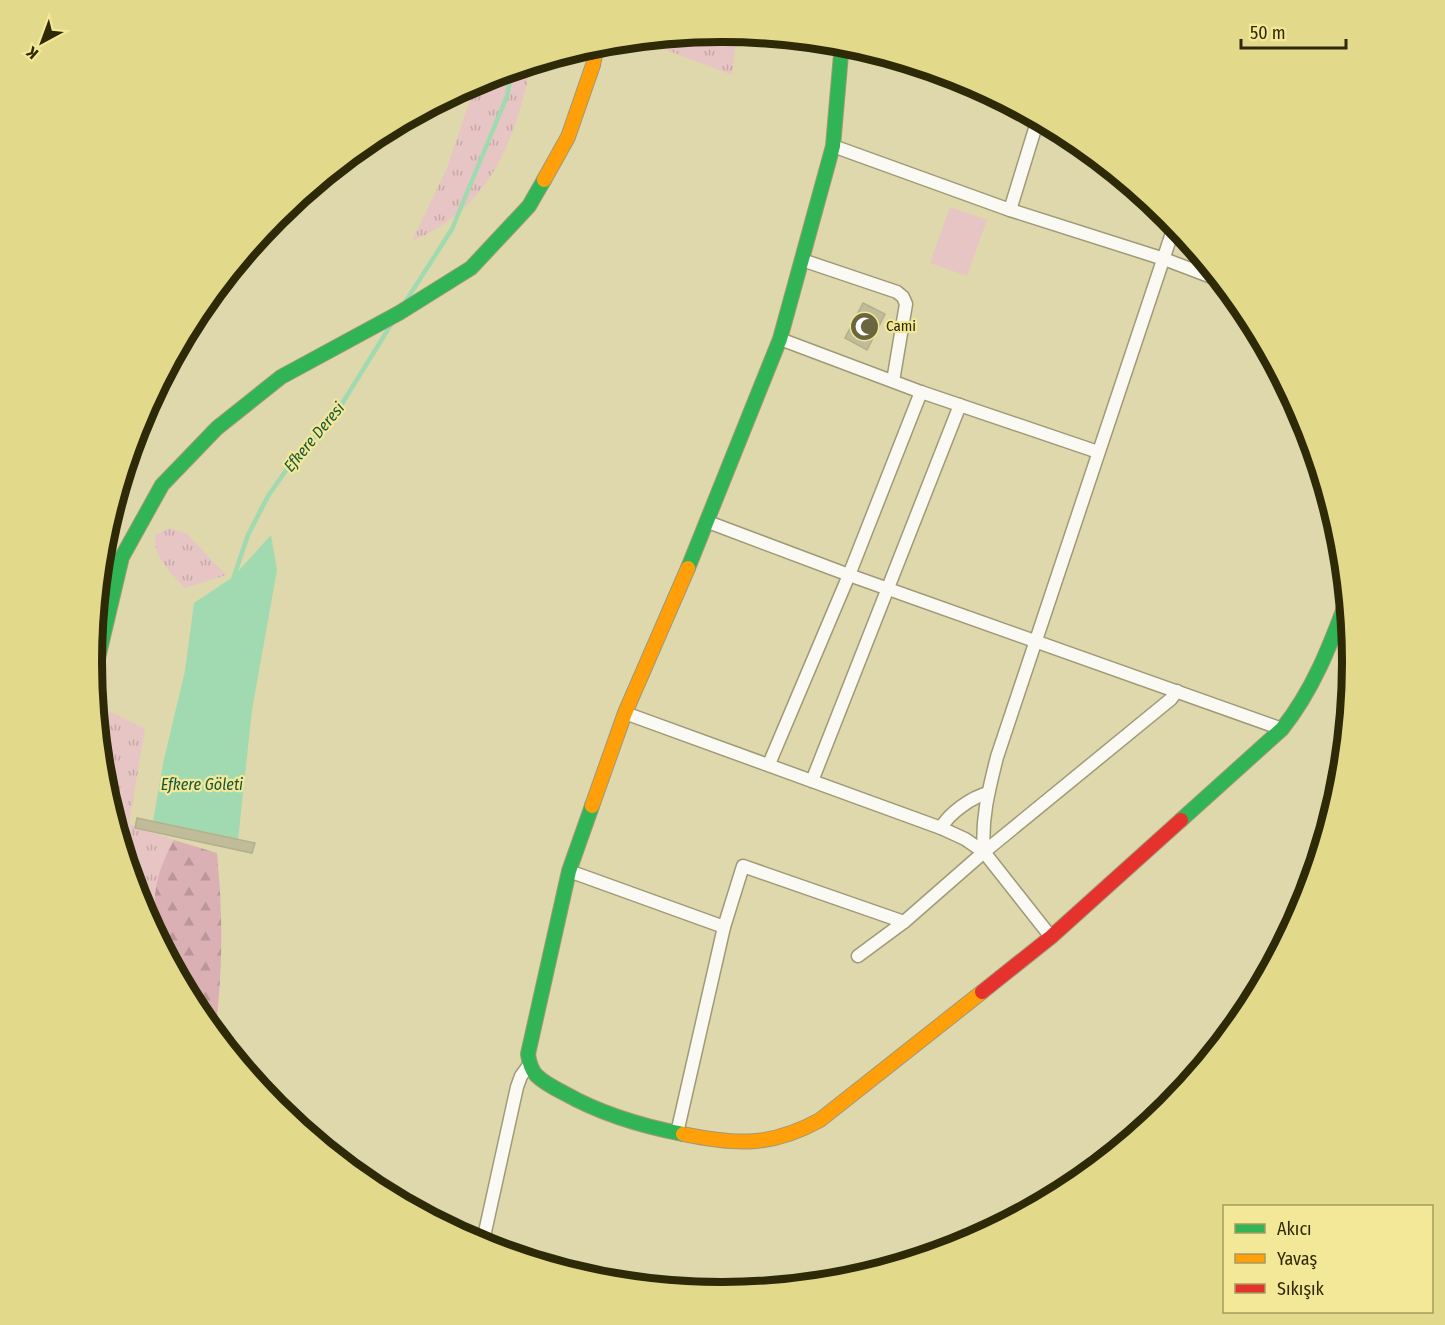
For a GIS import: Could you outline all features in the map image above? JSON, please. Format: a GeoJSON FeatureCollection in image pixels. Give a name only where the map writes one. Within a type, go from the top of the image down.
{"type":"FeatureCollection","features":[{"type":"Feature","properties":{"kind":"street"},"geometry":{"type":"LineString","coordinates":[[841,54],[833,146],[780,339],[708,522],[625,713],[569,871],[528,1054],[535,1074],[546,1083],[595,1110],[624,1121],[677,1133],[733,1143],[749,1143],[774,1140],[806,1128],[1051,937],[1282,729],[1300,709],[1316,681],[1341,615]]}},
{"type":"Feature","properties":{"kind":"street"},"geometry":{"type":"LineString","coordinates":[[103,639],[122,557],[162,485],[218,428],[281,377],[399,313],[471,268],[529,206],[568,137],[595,55]]}},
{"type":"Feature","properties":{"kind":"street"},"geometry":{"type":"LineString","coordinates":[[1010,210],[1036,127]]}},
{"type":"Feature","properties":{"kind":"street"},"geometry":{"type":"LineString","coordinates":[[833,146],[1010,210],[1164,259],[1207,275]]}},
{"type":"Feature","properties":{"kind":"street"},"geometry":{"type":"LineString","coordinates":[[984,852],[982,831],[997,757],[1172,235]]}},
{"type":"Feature","properties":{"kind":"street"},"geometry":{"type":"LineString","coordinates":[[802,260],[897,292],[903,297],[906,304],[893,381]]}},
{"type":"Feature","properties":{"kind":"street"},"geometry":{"type":"LineString","coordinates":[[780,339],[921,392],[1098,452]]}},
{"type":"Feature","properties":{"kind":"street"},"geometry":{"type":"LineString","coordinates":[[770,764],[921,392]]}},
{"type":"Feature","properties":{"kind":"street"},"geometry":{"type":"LineString","coordinates":[[812,781],[960,405]]}},
{"type":"Feature","properties":{"kind":"street"},"geometry":{"type":"LineString","coordinates":[[708,522],[1282,729]]}},
{"type":"Feature","properties":{"kind":"street"},"geometry":{"type":"LineString","coordinates":[[858,956],[904,922],[984,852],[1171,699],[1177,691]]}},
{"type":"Feature","properties":{"kind":"street"},"geometry":{"type":"LineString","coordinates":[[625,713],[770,764],[965,839],[984,852],[1051,937]]}},
{"type":"Feature","properties":{"kind":"street"},"geometry":{"type":"LineString","coordinates":[[941,828],[945,820],[979,795],[988,793]]}},
{"type":"Feature","properties":{"kind":"street"},"geometry":{"type":"LineString","coordinates":[[677,1133],[724,927],[744,866],[904,922]]}},
{"type":"Feature","properties":{"kind":"street"},"geometry":{"type":"LineString","coordinates":[[569,871],[724,927]]}},
{"type":"Feature","properties":{"kind":"street"},"geometry":{"type":"LineString","coordinates":[[484,1236],[517,1087],[521,1076],[530,1065]]}},
{"type":"Feature","properties":{"kind":"green space"},"geometry":{"type":"Polygon","coordinates":[[[736,42],[732,75],[655,46],[736,42]]]}},
{"type":"Feature","properties":{"kind":"green space"},"geometry":{"type":"Polygon","coordinates":[[[529,73],[517,120],[507,145],[480,191],[461,211],[439,227],[412,241],[447,168],[472,95],[529,73]]]}},
{"type":"Feature","properties":{"kind":"green space"},"geometry":{"type":"Polygon","coordinates":[[[950,207],[987,220],[967,276],[930,263],[950,207]]]}},
{"type":"Feature","properties":{"kind":"green space"},"geometry":{"type":"Polygon","coordinates":[[[169,528],[186,533],[226,575],[185,588],[164,564],[155,544],[155,535],[169,528]]]}},
{"type":"Feature","properties":{"kind":"green space"},"geometry":{"type":"Polygon","coordinates":[[[107,710],[145,729],[129,824],[174,840],[158,879],[156,914],[135,862],[123,823],[114,784],[104,715],[107,710]]]}},
{"type":"Feature","properties":{"kind":"green space"},"geometry":{"type":"Polygon","coordinates":[[[174,840],[217,853],[221,943],[216,1020],[185,973],[156,915],[155,892],[165,859],[174,840]]]}},
{"type":"Feature","properties":{"kind":"water","name":"Efkere Göleti"},"geometry":{"type":"Polygon","coordinates":[[[271,535],[277,570],[252,710],[238,840],[153,821],[164,759],[185,671],[194,603],[233,577],[271,535]]]}},
{"type":"Feature","properties":{"kind":"building","name":"Cami"},"geometry":{"type":"Polygon","coordinates":[[[863,303],[885,314],[867,350],[845,338],[863,303]]]}},
{"type":"Feature","properties":{"kind":"building"},"geometry":{"type":"Polygon","coordinates":[[[137,818],[255,843],[252,853],[135,828],[137,818]]]}},
{"type":"Feature","properties":{"kind":"waterway","name":"Efkere Deresi"},"geometry":{"type":"LineString","coordinates":[[406,301],[452,229],[507,96],[510,80]]}},
{"type":"Feature","properties":{"kind":"waterway","name":"Efkere Deresi"},"geometry":{"type":"LineString","coordinates":[[232,582],[248,535],[268,496],[294,459],[335,415],[392,323]]}},
{"type":"Feature","properties":{"kind":"traffic: fast"},"geometry":{"type":"LineString","coordinates":[[688,568],[780,339],[833,146],[841,54]]}},
{"type":"Feature","properties":{"kind":"traffic: fast"},"geometry":{"type":"LineString","coordinates":[[103,639],[122,557],[162,485],[217,428],[281,377],[399,313],[471,268],[529,206],[544,180]]}},
{"type":"Feature","properties":{"kind":"traffic: fast"},"geometry":{"type":"LineString","coordinates":[[1181,820],[1282,729],[1312,683],[1341,615]]}},
{"type":"Feature","properties":{"kind":"traffic: fast"},"geometry":{"type":"LineString","coordinates":[[592,806],[569,871],[528,1054],[530,1063],[534,1073],[542,1080],[592,1107],[637,1123],[683,1134]]}},
{"type":"Feature","properties":{"kind":"traffic: slow"},"geometry":{"type":"LineString","coordinates":[[544,180],[568,137],[595,55]]}},
{"type":"Feature","properties":{"kind":"traffic: slow"},"geometry":{"type":"LineString","coordinates":[[592,806],[625,713],[688,568]]}},
{"type":"Feature","properties":{"kind":"traffic: slow"},"geometry":{"type":"LineString","coordinates":[[683,1134],[737,1142],[769,1139],[802,1129],[820,1120],[982,992]]}},
{"type":"Feature","properties":{"kind":"traffic: jam"},"geometry":{"type":"LineString","coordinates":[[982,992],[1051,937],[1181,820]]}},
{"type":"Feature","properties":{"kind":"place","name":"Cami"},"geometry":{"type":"Point","coordinates":[865,326]}}]}
